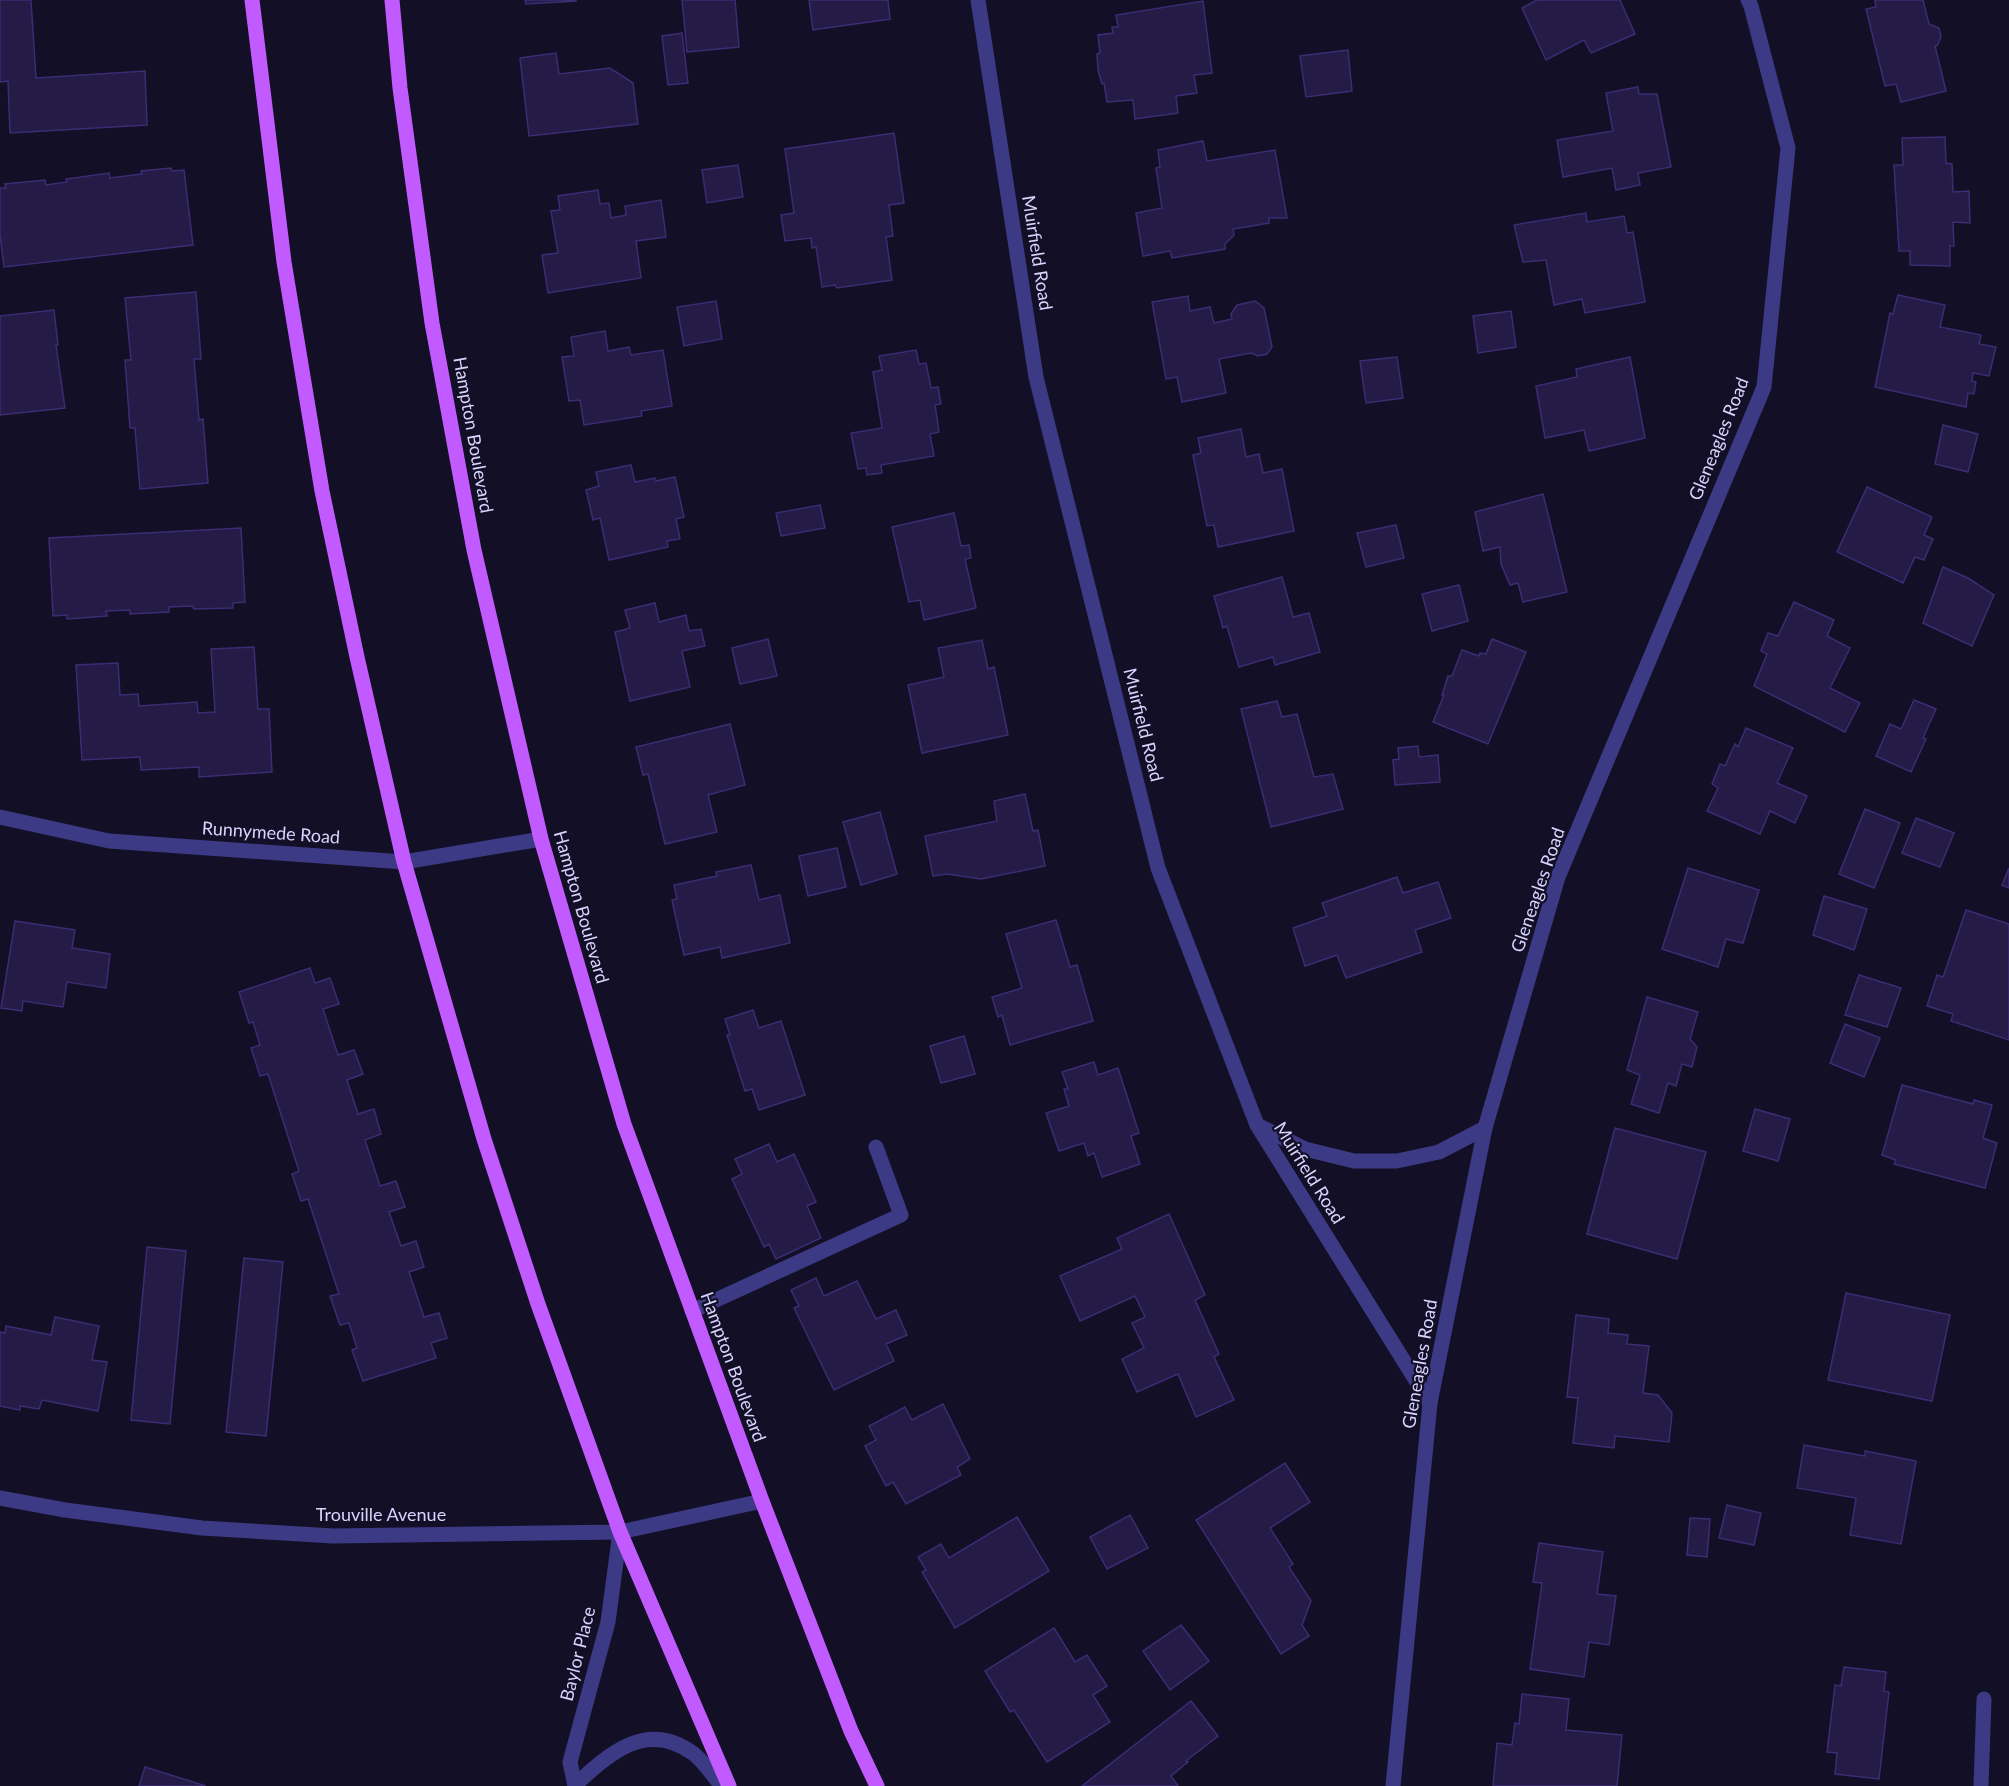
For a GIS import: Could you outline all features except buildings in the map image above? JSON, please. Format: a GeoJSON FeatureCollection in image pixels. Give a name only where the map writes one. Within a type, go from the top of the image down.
{"type":"FeatureCollection","features":[{"type":"Feature","properties":{"kind":"main road"},"geometry":{"type":"LineString","coordinates":[[252,0],[284,262],[322,491],[404,862],[484,1139],[538,1304],[620,1532],[729,1786]]}},
{"type":"Feature","properties":{"kind":"main road","name":"Hampton Boulevard"},"geometry":{"type":"LineString","coordinates":[[392,0],[400,87],[432,323],[474,550],[541,839],[624,1124],[762,1501],[851,1731],[877,1786]]}},
{"type":"Feature","properties":{"kind":"street","name":"Muirfield Road"},"geometry":{"type":"LineString","coordinates":[[978,0],[1036,377],[1158,868],[1257,1125],[1430,1403]]}},
{"type":"Feature","properties":{"kind":"street","name":"Gleneagles Road"},"geometry":{"type":"LineString","coordinates":[[1393,1786],[1430,1403],[1485,1128],[1558,877],[1764,387],[1788,148],[1748,0]]}},
{"type":"Feature","properties":{"kind":"street","name":"Runnymede Road"},"geometry":{"type":"LineString","coordinates":[[0,817],[110,841],[404,862],[541,839]]}},
{"type":"Feature","properties":{"kind":"street"},"geometry":{"type":"LineString","coordinates":[[1257,1125],[1305,1149],[1354,1161],[1397,1161],[1439,1152],[1485,1128]]}},
{"type":"Feature","properties":{"kind":"street"},"geometry":{"type":"LineString","coordinates":[[692,1311],[901,1215],[876,1148]]}},
{"type":"Feature","properties":{"kind":"street","name":"Trouville Avenue"},"geometry":{"type":"LineString","coordinates":[[0,1498],[65,1510],[193,1527],[333,1536],[620,1532],[762,1501]]}},
{"type":"Feature","properties":{"kind":"street","name":"Baylor Place"},"geometry":{"type":"LineString","coordinates":[[575,1786],[570,1762],[608,1622],[620,1532]]}},
{"type":"Feature","properties":{"kind":"street"},"geometry":{"type":"LineString","coordinates":[[1981,1786],[1984,1699]]}},
{"type":"Feature","properties":{"kind":"street","name":"Baylor Place"},"geometry":{"type":"LineString","coordinates":[[575,1786],[608,1756],[632,1743],[653,1738],[677,1744],[695,1755],[722,1786]]}}]}
